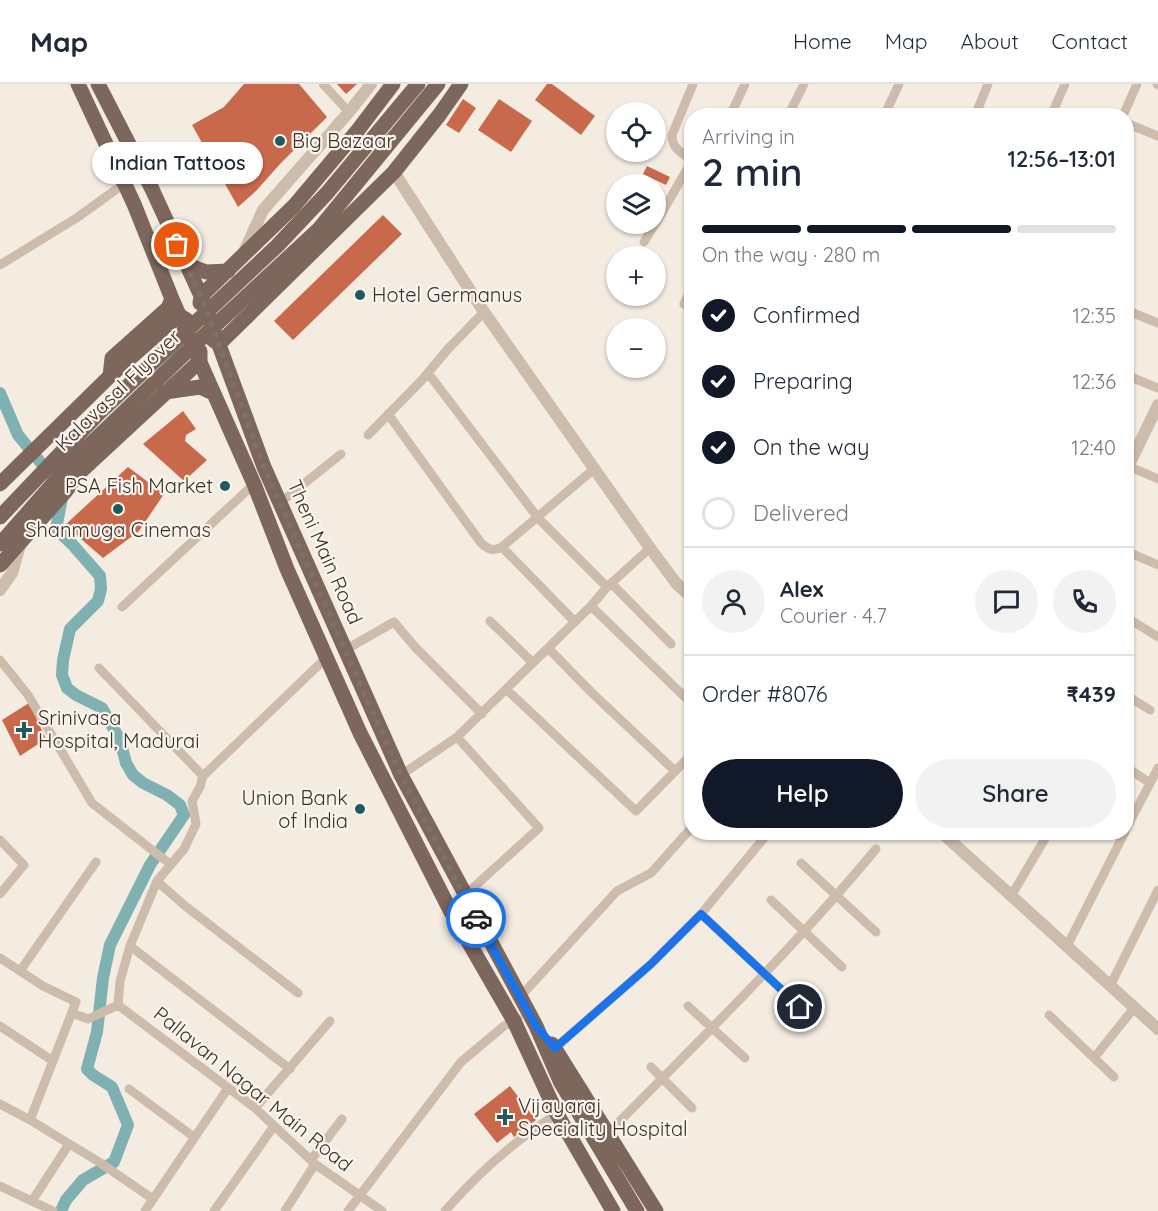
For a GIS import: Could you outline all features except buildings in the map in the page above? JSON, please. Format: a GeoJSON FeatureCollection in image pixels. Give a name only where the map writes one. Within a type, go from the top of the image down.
{"type":"FeatureCollection","features":[{"type":"Feature","properties":{"kind":"main road","name":"Theni Main Road"},"geometry":{"type":"LineString","coordinates":[[78,84],[125,183],[172,299],[254,484],[287,569],[360,733],[450,910],[517,1025],[557,1114],[613,1211]]}},
{"type":"Feature","properties":{"kind":"main road","name":"Theni Main Road"},"geometry":{"type":"LineString","coordinates":[[98,84],[152,189],[201,296],[264,467],[401,775],[464,896],[536,1026],[561,1083]]}},
{"type":"Feature","properties":{"kind":"main road"},"geometry":{"type":"LineString","coordinates":[[0,565],[65,492],[78,474],[200,361],[201,296],[294,206],[358,130],[393,84]]}},
{"type":"Feature","properties":{"kind":"main road","name":"Kalavasal Flyover"},"geometry":{"type":"LineString","coordinates":[[0,517],[99,413],[291,231],[327,193],[418,84]]}},
{"type":"Feature","properties":{"kind":"main road","name":"Kalavasal Flyover"},"geometry":{"type":"LineString","coordinates":[[0,544],[73,462],[181,357],[319,229],[438,84]]}},
{"type":"Feature","properties":{"kind":"main road"},"geometry":{"type":"LineString","coordinates":[[1,482],[110,376],[179,315],[219,344],[394,172],[461,84]]}},
{"type":"Feature","properties":{"kind":"main road"},"geometry":{"type":"LineString","coordinates":[[185,264],[206,272],[228,271]]}},
{"type":"Feature","properties":{"kind":"main road"},"geometry":{"type":"LineString","coordinates":[[233,379],[231,360],[235,340],[292,285],[299,265]]}},
{"type":"Feature","properties":{"kind":"main road"},"geometry":{"type":"LineString","coordinates":[[110,376],[112,358],[168,308],[172,299]]}},
{"type":"Feature","properties":{"kind":"main road"},"geometry":{"type":"LineString","coordinates":[[165,392],[200,387],[213,393]]}},
{"type":"Feature","properties":{"kind":"main road","name":"Theni Main Road"},"geometry":{"type":"LineString","coordinates":[[517,1025],[561,1083]]}},
{"type":"Feature","properties":{"kind":"main road","name":"Theni Main Road"},"geometry":{"type":"LineString","coordinates":[[536,1026],[555,1048],[606,1134],[656,1211]]}},
{"type":"Feature","properties":{"kind":"main road"},"geometry":{"type":"LineString","coordinates":[[561,1083],[637,1211]]}},
{"type":"Feature","properties":{"kind":"street"},"geometry":{"type":"LineString","coordinates":[[323,84],[349,112]]}},
{"type":"Feature","properties":{"kind":"street"},"geometry":{"type":"LineString","coordinates":[[242,257],[263,210],[371,84]]}},
{"type":"Feature","properties":{"kind":"street"},"geometry":{"type":"LineString","coordinates":[[684,154],[672,143],[672,135],[693,84]]}},
{"type":"Feature","properties":{"kind":"street"},"geometry":{"type":"LineString","coordinates":[[734,108],[745,84]]}},
{"type":"Feature","properties":{"kind":"street"},"geometry":{"type":"LineString","coordinates":[[792,108],[804,84]]}},
{"type":"Feature","properties":{"kind":"street"},"geometry":{"type":"LineString","coordinates":[[888,108],[899,84]]}},
{"type":"Feature","properties":{"kind":"street"},"geometry":{"type":"LineString","coordinates":[[978,108],[988,84]]}},
{"type":"Feature","properties":{"kind":"street"},"geometry":{"type":"LineString","coordinates":[[1054,108],[1065,84]]}},
{"type":"Feature","properties":{"kind":"street"},"geometry":{"type":"LineString","coordinates":[[1126,108],[1137,84]]}},
{"type":"Feature","properties":{"kind":"street"},"geometry":{"type":"LineString","coordinates":[[1134,126],[1158,136]]}},
{"type":"Feature","properties":{"kind":"street"},"geometry":{"type":"LineString","coordinates":[[394,172],[484,312],[650,548],[684,590]]}},
{"type":"Feature","properties":{"kind":"street"},"geometry":{"type":"LineString","coordinates":[[666,205],[684,177]]}},
{"type":"Feature","properties":{"kind":"street"},"geometry":{"type":"LineString","coordinates":[[0,265],[78,218],[125,183]]}},
{"type":"Feature","properties":{"kind":"street"},"geometry":{"type":"LineString","coordinates":[[644,242],[649,234]]}},
{"type":"Feature","properties":{"kind":"street"},"geometry":{"type":"LineString","coordinates":[[368,435],[484,312]]}},
{"type":"Feature","properties":{"kind":"street"},"geometry":{"type":"LineString","coordinates":[[1134,313],[1158,323]]}},
{"type":"Feature","properties":{"kind":"street"},"geometry":{"type":"LineString","coordinates":[[428,373],[538,518],[671,644]]}},
{"type":"Feature","properties":{"kind":"street"},"geometry":{"type":"LineString","coordinates":[[1134,378],[1158,388]]}},
{"type":"Feature","properties":{"kind":"street"},"geometry":{"type":"LineString","coordinates":[[1134,456],[1155,421],[1158,405]]}},
{"type":"Feature","properties":{"kind":"street"},"geometry":{"type":"LineString","coordinates":[[388,414],[481,543],[489,550],[502,548],[594,469]]}},
{"type":"Feature","properties":{"kind":"street"},"geometry":{"type":"LineString","coordinates":[[281,502],[340,454]]}},
{"type":"Feature","properties":{"kind":"street"},"geometry":{"type":"LineString","coordinates":[[1134,470],[1158,479]]}},
{"type":"Feature","properties":{"kind":"street"},"geometry":{"type":"LineString","coordinates":[[122,606],[254,484]]}},
{"type":"Feature","properties":{"kind":"street"},"geometry":{"type":"LineString","coordinates":[[0,590],[12,573],[21,540]]}},
{"type":"Feature","properties":{"kind":"street"},"geometry":{"type":"LineString","coordinates":[[502,548],[574,622]]}},
{"type":"Feature","properties":{"kind":"street"},"geometry":{"type":"LineString","coordinates":[[401,775],[457,737],[591,606],[609,585],[650,548]]}},
{"type":"Feature","properties":{"kind":"street"},"geometry":{"type":"LineString","coordinates":[[1134,554],[1158,565]]}},
{"type":"Feature","properties":{"kind":"street"},"geometry":{"type":"LineString","coordinates":[[591,606],[684,696]]}},
{"type":"Feature","properties":{"kind":"street"},"geometry":{"type":"LineString","coordinates":[[490,621],[533,663]]}},
{"type":"Feature","properties":{"kind":"street"},"geometry":{"type":"LineString","coordinates":[[345,650],[394,622],[482,714]]}},
{"type":"Feature","properties":{"kind":"street"},"geometry":{"type":"LineString","coordinates":[[1134,622],[1158,637]]}},
{"type":"Feature","properties":{"kind":"street"},"geometry":{"type":"LineString","coordinates":[[548,648],[675,771]]}},
{"type":"Feature","properties":{"kind":"street"},"geometry":{"type":"LineString","coordinates":[[72,1014],[88,1019],[114,1007],[130,946],[157,882],[167,860],[184,849],[196,824],[192,801],[200,788],[203,776],[327,657]]}},
{"type":"Feature","properties":{"kind":"street"},"geometry":{"type":"LineString","coordinates":[[0,660],[28,695],[92,803],[167,860]]}},
{"type":"Feature","properties":{"kind":"street"},"geometry":{"type":"LineString","coordinates":[[99,668],[203,776]]}},
{"type":"Feature","properties":{"kind":"street"},"geometry":{"type":"LineString","coordinates":[[507,690],[636,811],[684,762]]}},
{"type":"Feature","properties":{"kind":"street"},"geometry":{"type":"LineString","coordinates":[[1134,700],[1150,710]]}},
{"type":"Feature","properties":{"kind":"street"},"geometry":{"type":"LineString","coordinates":[[457,737],[539,828],[464,896]]}},
{"type":"Feature","properties":{"kind":"street"},"geometry":{"type":"LineString","coordinates":[[1134,815],[1158,768]]}},
{"type":"Feature","properties":{"kind":"street"},"geometry":{"type":"LineString","coordinates":[[1134,772],[1150,783]]}},
{"type":"Feature","properties":{"kind":"street"},"geometry":{"type":"LineString","coordinates":[[520,997],[617,891],[651,873],[684,836]]}},
{"type":"Feature","properties":{"kind":"street"},"geometry":{"type":"LineString","coordinates":[[0,840],[24,865],[0,894]]}},
{"type":"Feature","properties":{"kind":"street"},"geometry":{"type":"LineString","coordinates":[[555,1048],[651,964],[701,914],[762,840]]}},
{"type":"Feature","properties":{"kind":"street"},"geometry":{"type":"LineString","coordinates":[[950,840],[1158,1029]]}},
{"type":"Feature","properties":{"kind":"street"},"geometry":{"type":"LineString","coordinates":[[1011,896],[1044,840]]}},
{"type":"Feature","properties":{"kind":"street"},"geometry":{"type":"LineString","coordinates":[[1067,946],[1121,840]]}},
{"type":"Feature","properties":{"kind":"street"},"geometry":{"type":"LineString","coordinates":[[606,1134],[805,932],[876,849]]}},
{"type":"Feature","properties":{"kind":"street"},"geometry":{"type":"LineString","coordinates":[[20,971],[96,862]]}},
{"type":"Feature","properties":{"kind":"street"},"geometry":{"type":"LineString","coordinates":[[801,863],[876,932]]}},
{"type":"Feature","properties":{"kind":"street"},"geometry":{"type":"LineString","coordinates":[[157,882],[298,993]]}},
{"type":"Feature","properties":{"kind":"street"},"geometry":{"type":"LineString","coordinates":[[1110,986],[1158,890]]}},
{"type":"Feature","properties":{"kind":"street"},"geometry":{"type":"LineString","coordinates":[[771,900],[842,967]]}},
{"type":"Feature","properties":{"kind":"street"},"geometry":{"type":"LineString","coordinates":[[701,914],[800,1007]]}},
{"type":"Feature","properties":{"kind":"street"},"geometry":{"type":"LineString","coordinates":[[130,946],[290,1069]]}},
{"type":"Feature","properties":{"kind":"street"},"geometry":{"type":"LineString","coordinates":[[0,958],[43,986],[76,1002],[30,1120]]}},
{"type":"Feature","properties":{"kind":"street"},"geometry":{"type":"LineString","coordinates":[[688,1006],[745,1058]]}},
{"type":"Feature","properties":{"kind":"street","name":"Pallavan Nagar Main Road"},"geometry":{"type":"LineString","coordinates":[[114,1007],[255,1108],[313,1162],[382,1211]]}},
{"type":"Feature","properties":{"kind":"street"},"geometry":{"type":"LineString","coordinates":[[1094,1058],[1134,1008]]}},
{"type":"Feature","properties":{"kind":"street"},"geometry":{"type":"LineString","coordinates":[[348,1211],[461,1062],[504,1026],[517,1025],[528,1012]]}},
{"type":"Feature","properties":{"kind":"street"},"geometry":{"type":"LineString","coordinates":[[1049,1015],[1114,1077]]}},
{"type":"Feature","properties":{"kind":"street"},"geometry":{"type":"LineString","coordinates":[[255,1108],[330,1021]]}},
{"type":"Feature","properties":{"kind":"street"},"geometry":{"type":"LineString","coordinates":[[0,1026],[53,1061]]}},
{"type":"Feature","properties":{"kind":"street"},"geometry":{"type":"LineString","coordinates":[[651,1067],[692,1108]]}},
{"type":"Feature","properties":{"kind":"street"},"geometry":{"type":"LineString","coordinates":[[145,1211],[228,1088]]}},
{"type":"Feature","properties":{"kind":"street"},"geometry":{"type":"LineString","coordinates":[[129,1089],[194,1137]]}},
{"type":"Feature","properties":{"kind":"street"},"geometry":{"type":"LineString","coordinates":[[0,1104],[99,1162],[153,1199]]}},
{"type":"Feature","properties":{"kind":"street"},"geometry":{"type":"LineString","coordinates":[[445,1211],[474,1178],[525,1134],[557,1114]]}},
{"type":"Feature","properties":{"kind":"street"},"geometry":{"type":"LineString","coordinates":[[285,1211],[313,1162],[342,1119]]}},
{"type":"Feature","properties":{"kind":"street"},"geometry":{"type":"LineString","coordinates":[[214,1211],[274,1126]]}},
{"type":"Feature","properties":{"kind":"street"},"geometry":{"type":"LineString","coordinates":[[32,1201],[69,1144]]}},
{"type":"Feature","properties":{"kind":"street"},"geometry":{"type":"LineString","coordinates":[[0,1186],[49,1210]]}},
{"type":"Feature","properties":{"kind":"waterway"},"geometry":{"type":"LineString","coordinates":[[0,393],[18,435],[51,475]]}},
{"type":"Feature","properties":{"kind":"waterway"},"geometry":{"type":"LineString","coordinates":[[61,1211],[66,1200],[83,1180],[114,1162],[128,1125],[112,1087],[87,1069],[97,1032],[103,978],[110,945],[150,865],[184,815],[180,805],[133,775],[126,763],[120,740],[102,708],[67,688],[62,675],[70,629],[98,601],[101,589],[100,576],[56,529],[62,498]]}},
{"type":"Feature","properties":{"kind":"way so far"},"geometry":{"type":"LineString","coordinates":[[177,245],[201,296],[264,467],[345,650],[401,775],[476,918]]}},
{"type":"Feature","properties":{"kind":"place","name":"Big Bazaar"},"geometry":{"type":"Point","coordinates":[280,141]}},
{"type":"Feature","properties":{"kind":"place","name":"Indian Tattoos"},"geometry":{"type":"Point","coordinates":[177,245]}},
{"type":"Feature","properties":{"kind":"place","name":"Hotel Germanus"},"geometry":{"type":"Point","coordinates":[360,295]}},
{"type":"Feature","properties":{"kind":"place","name":"PSA Fish Market"},"geometry":{"type":"Point","coordinates":[225,486]}},
{"type":"Feature","properties":{"kind":"place","name":"Shanmuga Cinemas"},"geometry":{"type":"Point","coordinates":[118,509]}},
{"type":"Feature","properties":{"kind":"place","name":"Srinivasa Hospital, Madurai"},"geometry":{"type":"Point","coordinates":[24,730]}},
{"type":"Feature","properties":{"kind":"place","name":"Union Bank of India"},"geometry":{"type":"Point","coordinates":[360,809]}},
{"type":"Feature","properties":{"kind":"place","name":"Vijayaraj Speciality Hospital"},"geometry":{"type":"Point","coordinates":[505,1117]}},
{"type":"Feature","properties":{"kind":"route"},"geometry":{"type":"LineString","coordinates":[[476,918],[536,1026],[555,1048],[651,964],[701,914],[800,1007]]}}]}
